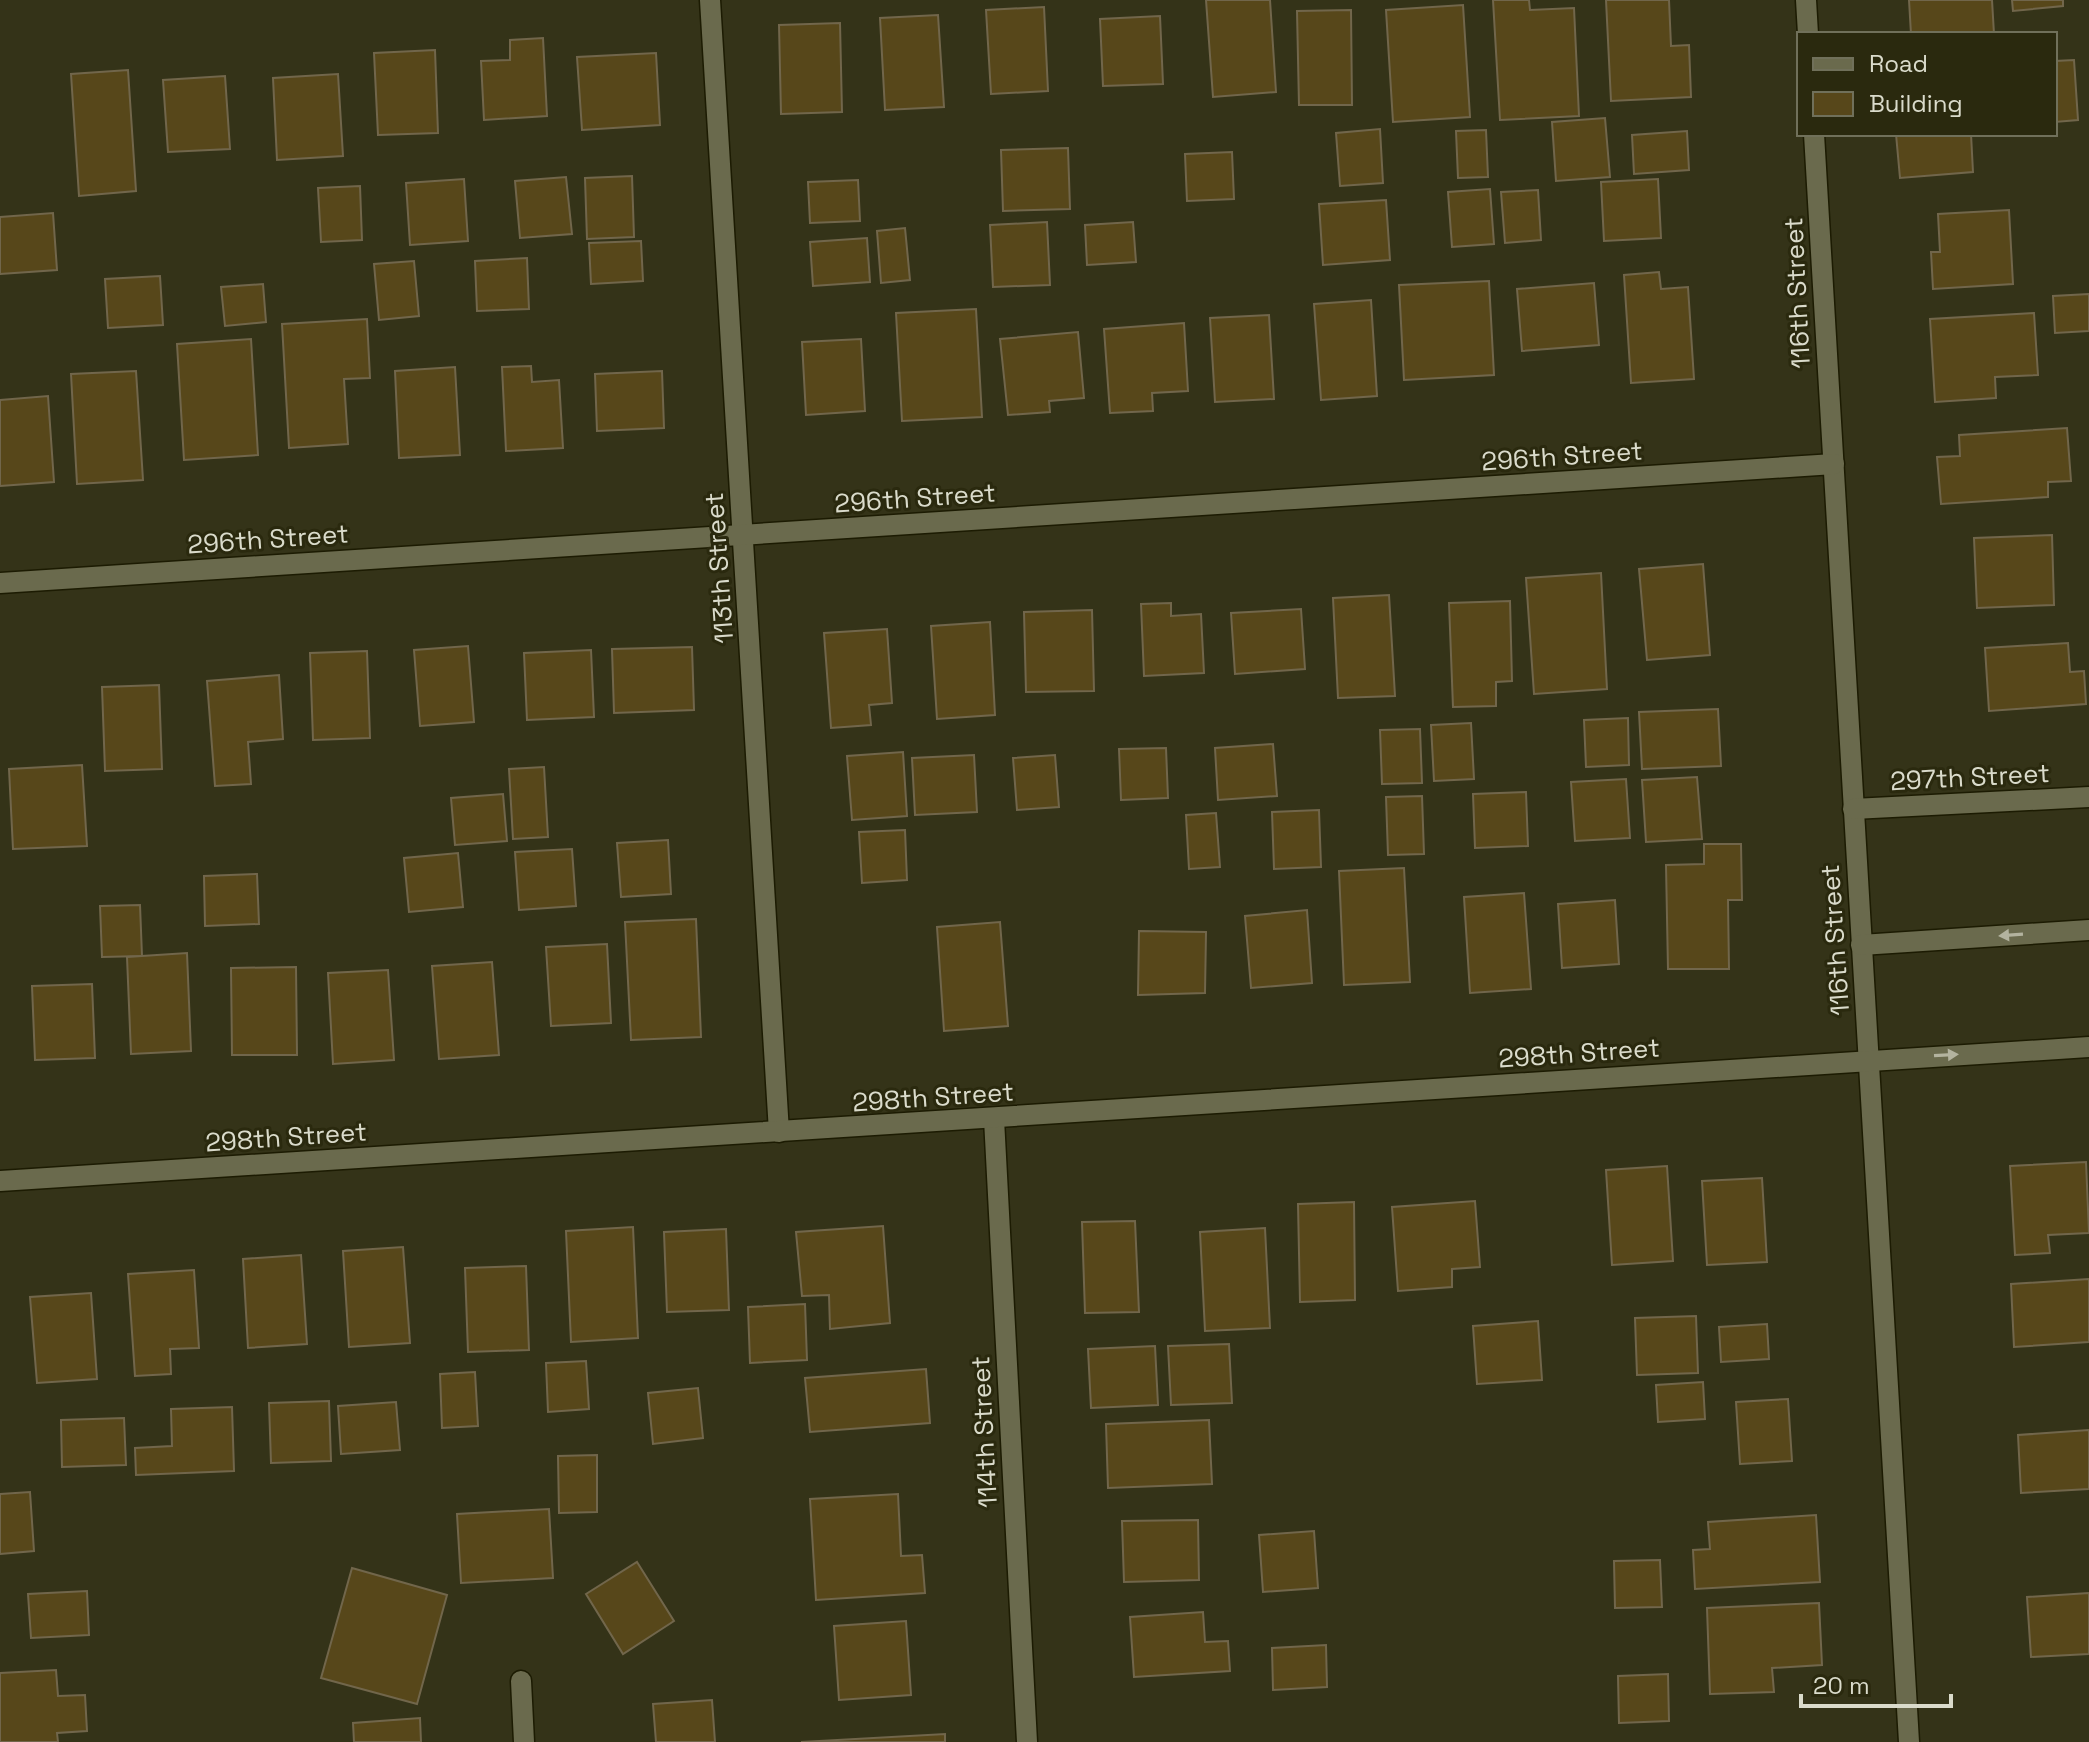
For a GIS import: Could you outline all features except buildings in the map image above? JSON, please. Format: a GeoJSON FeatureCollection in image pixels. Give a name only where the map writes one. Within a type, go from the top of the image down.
{"type":"FeatureCollection","features":[{"type":"Feature","properties":{"kind":"street","name":"113th Street"},"geometry":{"type":"LineString","coordinates":[[710,0],[779,1132]]}},
{"type":"Feature","properties":{"kind":"street"},"geometry":{"type":"LineString","coordinates":[[1806,0],[1808,32]]}},
{"type":"Feature","properties":{"kind":"street","name":"116th Street"},"geometry":{"type":"LineString","coordinates":[[1814,136],[1909,1742]]}},
{"type":"Feature","properties":{"kind":"street","name":"296th Street"},"geometry":{"type":"LineString","coordinates":[[0,583],[1834,464]]}},
{"type":"Feature","properties":{"kind":"street","name":"297th Street"},"geometry":{"type":"LineString","coordinates":[[1853,809],[2089,797]]}},
{"type":"Feature","properties":{"kind":"street"},"geometry":{"type":"LineString","coordinates":[[1861,945],[2089,930]]}},
{"type":"Feature","properties":{"kind":"street","name":"298th Street"},"geometry":{"type":"LineString","coordinates":[[0,1181],[2089,1047]]}},
{"type":"Feature","properties":{"kind":"street","name":"114th Street"},"geometry":{"type":"LineString","coordinates":[[994,1119],[1027,1742]]}},
{"type":"Feature","properties":{"kind":"street"},"geometry":{"type":"LineString","coordinates":[[521,1681],[524,1742]]}}]}
